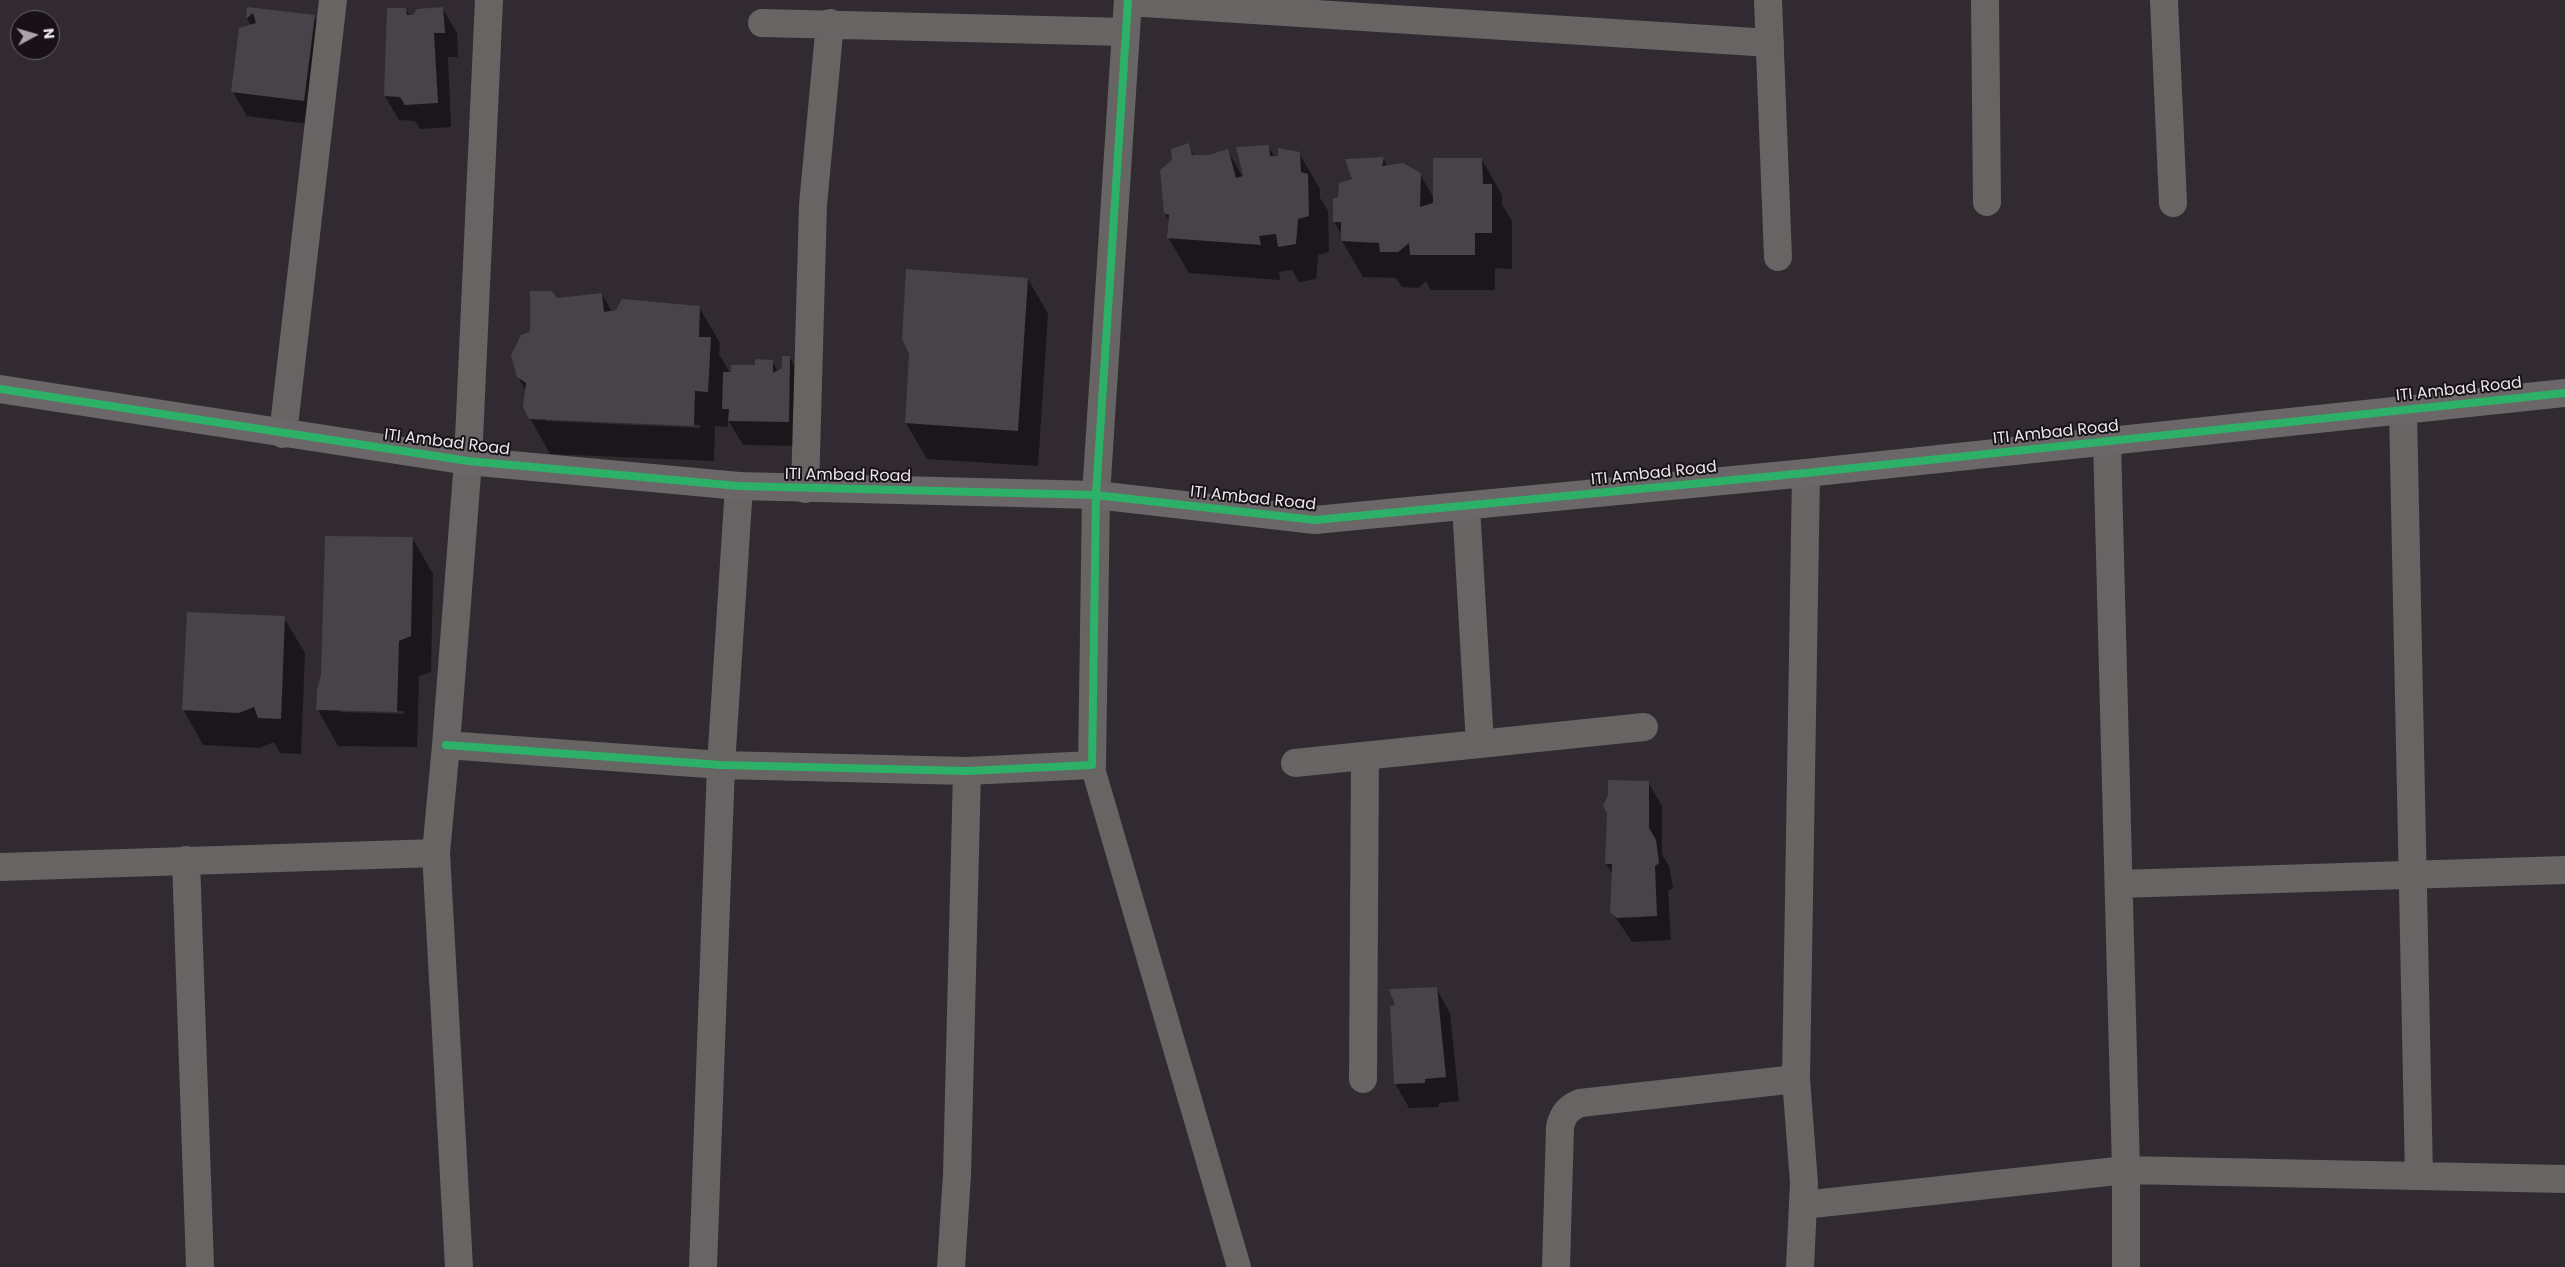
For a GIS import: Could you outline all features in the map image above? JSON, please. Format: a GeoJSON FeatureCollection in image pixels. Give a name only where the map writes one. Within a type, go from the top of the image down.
{"type":"FeatureCollection","features":[{"type":"Feature","properties":{"kind":"street"},"geometry":{"type":"LineString","coordinates":[[283,434],[333,0]]}},
{"type":"Feature","properties":{"kind":"street"},"geometry":{"type":"LineString","coordinates":[[459,1267],[436,853],[468,461],[489,0]]}},
{"type":"Feature","properties":{"kind":"street"},"geometry":{"type":"LineString","coordinates":[[1768,0],[1778,256]]}},
{"type":"Feature","properties":{"kind":"street"},"geometry":{"type":"LineString","coordinates":[[1985,0],[1987,202]]}},
{"type":"Feature","properties":{"kind":"street"},"geometry":{"type":"LineString","coordinates":[[2164,0],[2173,203]]}},
{"type":"Feature","properties":{"kind":"street"},"geometry":{"type":"LineString","coordinates":[[446,746],[721,765],[967,770],[1092,765],[1096,495],[1128,1],[1770,43]]}},
{"type":"Feature","properties":{"kind":"street"},"geometry":{"type":"LineString","coordinates":[[762,23],[830,23],[1126,32]]}},
{"type":"Feature","properties":{"kind":"street"},"geometry":{"type":"LineString","coordinates":[[805,488],[813,206],[830,23]]}},
{"type":"Feature","properties":{"kind":"street","name":"ITI Ambad Road"},"geometry":{"type":"LineString","coordinates":[[0,389],[468,461],[740,486],[1096,495],[1315,520],[1806,473],[2565,393]]}},
{"type":"Feature","properties":{"kind":"street"},"geometry":{"type":"LineString","coordinates":[[2403,410],[2419,1176]]}},
{"type":"Feature","properties":{"kind":"street"},"geometry":{"type":"LineString","coordinates":[[2107,441],[2126,1170],[2126,1267]]}},
{"type":"Feature","properties":{"kind":"street"},"geometry":{"type":"LineString","coordinates":[[1800,1267],[1804,1183],[1796,1079],[1806,473]]}},
{"type":"Feature","properties":{"kind":"street"},"geometry":{"type":"LineString","coordinates":[[703,1267],[721,765],[740,486]]}},
{"type":"Feature","properties":{"kind":"street"},"geometry":{"type":"LineString","coordinates":[[1466,506],[1480,744]]}},
{"type":"Feature","properties":{"kind":"street"},"geometry":{"type":"LineString","coordinates":[[1295,763],[1644,727]]}},
{"type":"Feature","properties":{"kind":"street"},"geometry":{"type":"LineString","coordinates":[[1363,1079],[1365,756]]}},
{"type":"Feature","properties":{"kind":"street"},"geometry":{"type":"LineString","coordinates":[[950,1267],[957,1174],[967,770]]}},
{"type":"Feature","properties":{"kind":"street"},"geometry":{"type":"LineString","coordinates":[[0,867],[436,853]]}},
{"type":"Feature","properties":{"kind":"street"},"geometry":{"type":"LineString","coordinates":[[186,860],[200,1267]]}},
{"type":"Feature","properties":{"kind":"street"},"geometry":{"type":"LineString","coordinates":[[2119,884],[2565,870]]}},
{"type":"Feature","properties":{"kind":"street"},"geometry":{"type":"LineString","coordinates":[[1556,1267],[1560,1127],[1563,1117],[1570,1107],[1580,1102],[1796,1079]]}},
{"type":"Feature","properties":{"kind":"street"},"geometry":{"type":"LineString","coordinates":[[1803,1205],[2126,1170],[2565,1179]]}},
{"type":"Feature","properties":{"kind":"lane"},"geometry":{"type":"LineString","coordinates":[[1092,765],[1239,1267]]}},
{"type":"Feature","properties":{"kind":"building"},"geometry":{"type":"Polygon","coordinates":[[[247,7],[315,15],[304,101],[231,92],[239,28],[256,23],[253,13],[246,19],[247,7]]]}},
{"type":"Feature","properties":{"kind":"building"},"geometry":{"type":"Polygon","coordinates":[[[443,7],[445,33],[434,33],[438,103],[405,105],[400,97],[384,96],[387,8],[406,8],[407,15],[413,15],[417,9],[443,7]]]}},
{"type":"Feature","properties":{"kind":"building"},"geometry":{"type":"Polygon","coordinates":[[[1189,143],[1192,155],[1209,155],[1228,149],[1236,178],[1243,176],[1236,147],[1269,145],[1270,156],[1278,156],[1278,148],[1300,152],[1301,172],[1308,174],[1309,216],[1298,219],[1296,244],[1278,247],[1276,234],[1259,236],[1261,245],[1167,238],[1169,215],[1164,213],[1160,170],[1172,160],[1171,149],[1189,143]]]}},
{"type":"Feature","properties":{"kind":"building"},"geometry":{"type":"Polygon","coordinates":[[[1384,157],[1382,166],[1403,163],[1421,173],[1420,207],[1433,203],[1433,158],[1482,158],[1483,184],[1492,184],[1492,233],[1475,233],[1475,255],[1410,255],[1409,243],[1398,252],[1380,252],[1379,243],[1341,241],[1341,222],[1333,222],[1333,198],[1338,198],[1339,183],[1352,179],[1345,159],[1384,157]]]}},
{"type":"Feature","properties":{"kind":"building"},"geometry":{"type":"Polygon","coordinates":[[[906,269],[1028,278],[1018,431],[905,423],[909,354],[902,339],[906,269]]]}},
{"type":"Feature","properties":{"kind":"building"},"geometry":{"type":"Polygon","coordinates":[[[530,291],[552,291],[557,298],[602,293],[604,312],[616,310],[622,299],[700,306],[699,337],[711,337],[708,392],[695,391],[694,426],[529,419],[523,407],[526,383],[517,377],[511,355],[521,335],[530,332],[530,291]]]}},
{"type":"Feature","properties":{"kind":"building"},"geometry":{"type":"Polygon","coordinates":[[[782,356],[790,356],[789,422],[728,421],[729,409],[722,409],[723,372],[731,372],[731,365],[755,365],[755,359],[773,360],[773,373],[782,368],[782,356]]]}},
{"type":"Feature","properties":{"kind":"building"},"geometry":{"type":"Polygon","coordinates":[[[325,536],[413,537],[411,636],[399,641],[397,712],[316,710],[317,689],[321,675],[325,536]]]}},
{"type":"Feature","properties":{"kind":"building"},"geometry":{"type":"Polygon","coordinates":[[[187,612],[285,616],[281,719],[258,718],[254,707],[239,713],[182,710],[187,612]]]}},
{"type":"Feature","properties":{"kind":"building"},"geometry":{"type":"Polygon","coordinates":[[[1608,780],[1649,781],[1649,828],[1656,840],[1659,863],[1655,866],[1657,916],[1617,918],[1610,912],[1612,864],[1605,864],[1607,813],[1603,806],[1608,795],[1608,780]]]}},
{"type":"Feature","properties":{"kind":"building"},"geometry":{"type":"Polygon","coordinates":[[[1437,987],[1446,1077],[1425,1079],[1425,1083],[1394,1084],[1390,1006],[1395,1005],[1389,989],[1437,987]]]}},
{"type":"Feature","properties":{"kind":"cycle path"},"geometry":{"type":"LineString","coordinates":[[446,745],[721,765],[967,771],[1092,765],[1096,495],[1128,0]]}},
{"type":"Feature","properties":{"kind":"cycle path"},"geometry":{"type":"LineString","coordinates":[[0,389],[468,461],[739,486],[1096,495],[1315,520],[1806,473],[2565,393]]}}]}
